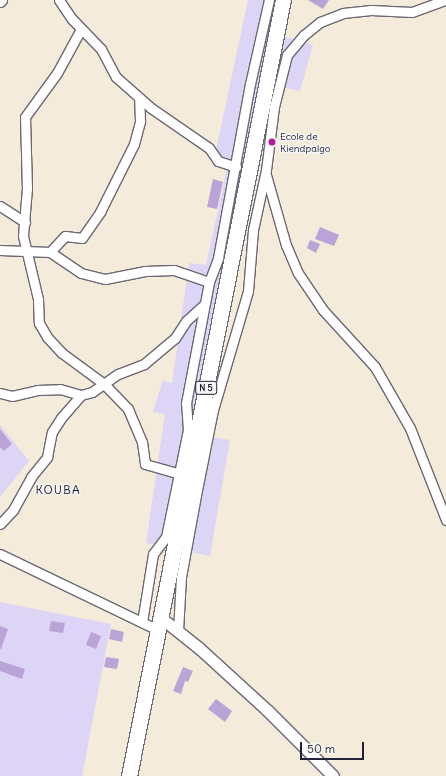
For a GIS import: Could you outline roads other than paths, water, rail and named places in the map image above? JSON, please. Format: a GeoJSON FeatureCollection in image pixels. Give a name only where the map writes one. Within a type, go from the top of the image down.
{"type":"FeatureCollection","features":[{"type":"Feature","properties":{"kind":"highway","name":"N 5"},"geometry":{"type":"LineString","coordinates":[[128,776],[159,624],[184,475],[283,0]]}},
{"type":"Feature","properties":{"kind":"street"},"geometry":{"type":"LineString","coordinates":[[59,0],[81,29],[101,49],[116,77],[139,98],[209,148],[218,161],[236,167]]}},
{"type":"Feature","properties":{"kind":"street"},"geometry":{"type":"LineString","coordinates":[[142,622],[153,554],[166,537],[184,475],[188,430],[186,402],[209,282],[218,258],[236,167],[250,84],[269,0]]}},
{"type":"Feature","properties":{"kind":"street"},"geometry":{"type":"LineString","coordinates":[[178,631],[181,577],[196,495],[213,410],[248,291],[253,230],[266,170],[274,107],[287,55],[304,35],[320,22],[343,13],[371,10],[412,12],[445,0]]}},
{"type":"Feature","properties":{"kind":"street"},"geometry":{"type":"LineString","coordinates":[[81,29],[57,73],[25,117],[27,188],[23,236],[38,299],[39,323],[47,337],[62,353],[104,384],[128,409],[142,442],[145,464],[184,475]]}},
{"type":"Feature","properties":{"kind":"street"},"geometry":{"type":"LineString","coordinates":[[50,252],[65,236],[82,238],[100,212],[134,144],[140,121],[139,98]]}},
{"type":"Feature","properties":{"kind":"street"},"geometry":{"type":"LineString","coordinates":[[266,170],[286,245],[298,273],[314,298],[375,367],[410,428],[446,520]]}},
{"type":"Feature","properties":{"kind":"street"},"geometry":{"type":"LineString","coordinates":[[0,206],[25,222]]}},
{"type":"Feature","properties":{"kind":"street"},"geometry":{"type":"LineString","coordinates":[[0,250],[50,252],[80,273],[105,279],[145,271],[174,270],[209,282]]}},
{"type":"Feature","properties":{"kind":"street"},"geometry":{"type":"LineString","coordinates":[[0,393],[12,396],[37,390],[60,389],[81,395],[92,392],[118,374],[144,364],[175,338],[186,321],[204,305]]}},
{"type":"Feature","properties":{"kind":"street"},"geometry":{"type":"LineString","coordinates":[[0,524],[13,510],[31,477],[47,457],[52,432],[61,418],[81,395]]}},
{"type":"Feature","properties":{"kind":"street"},"geometry":{"type":"LineString","coordinates":[[0,554],[142,622],[159,624],[178,631],[285,726],[333,776]]}},
{"type":"Feature","properties":{"kind":"place","name":"Ecole de Kiendpalgo"},"geometry":{"type":"Point","coordinates":[272,142]}},
{"type":"Feature","properties":{"kind":"district","name":"KOUBA"},"geometry":{"type":"Point","coordinates":[58,490]}}]}
